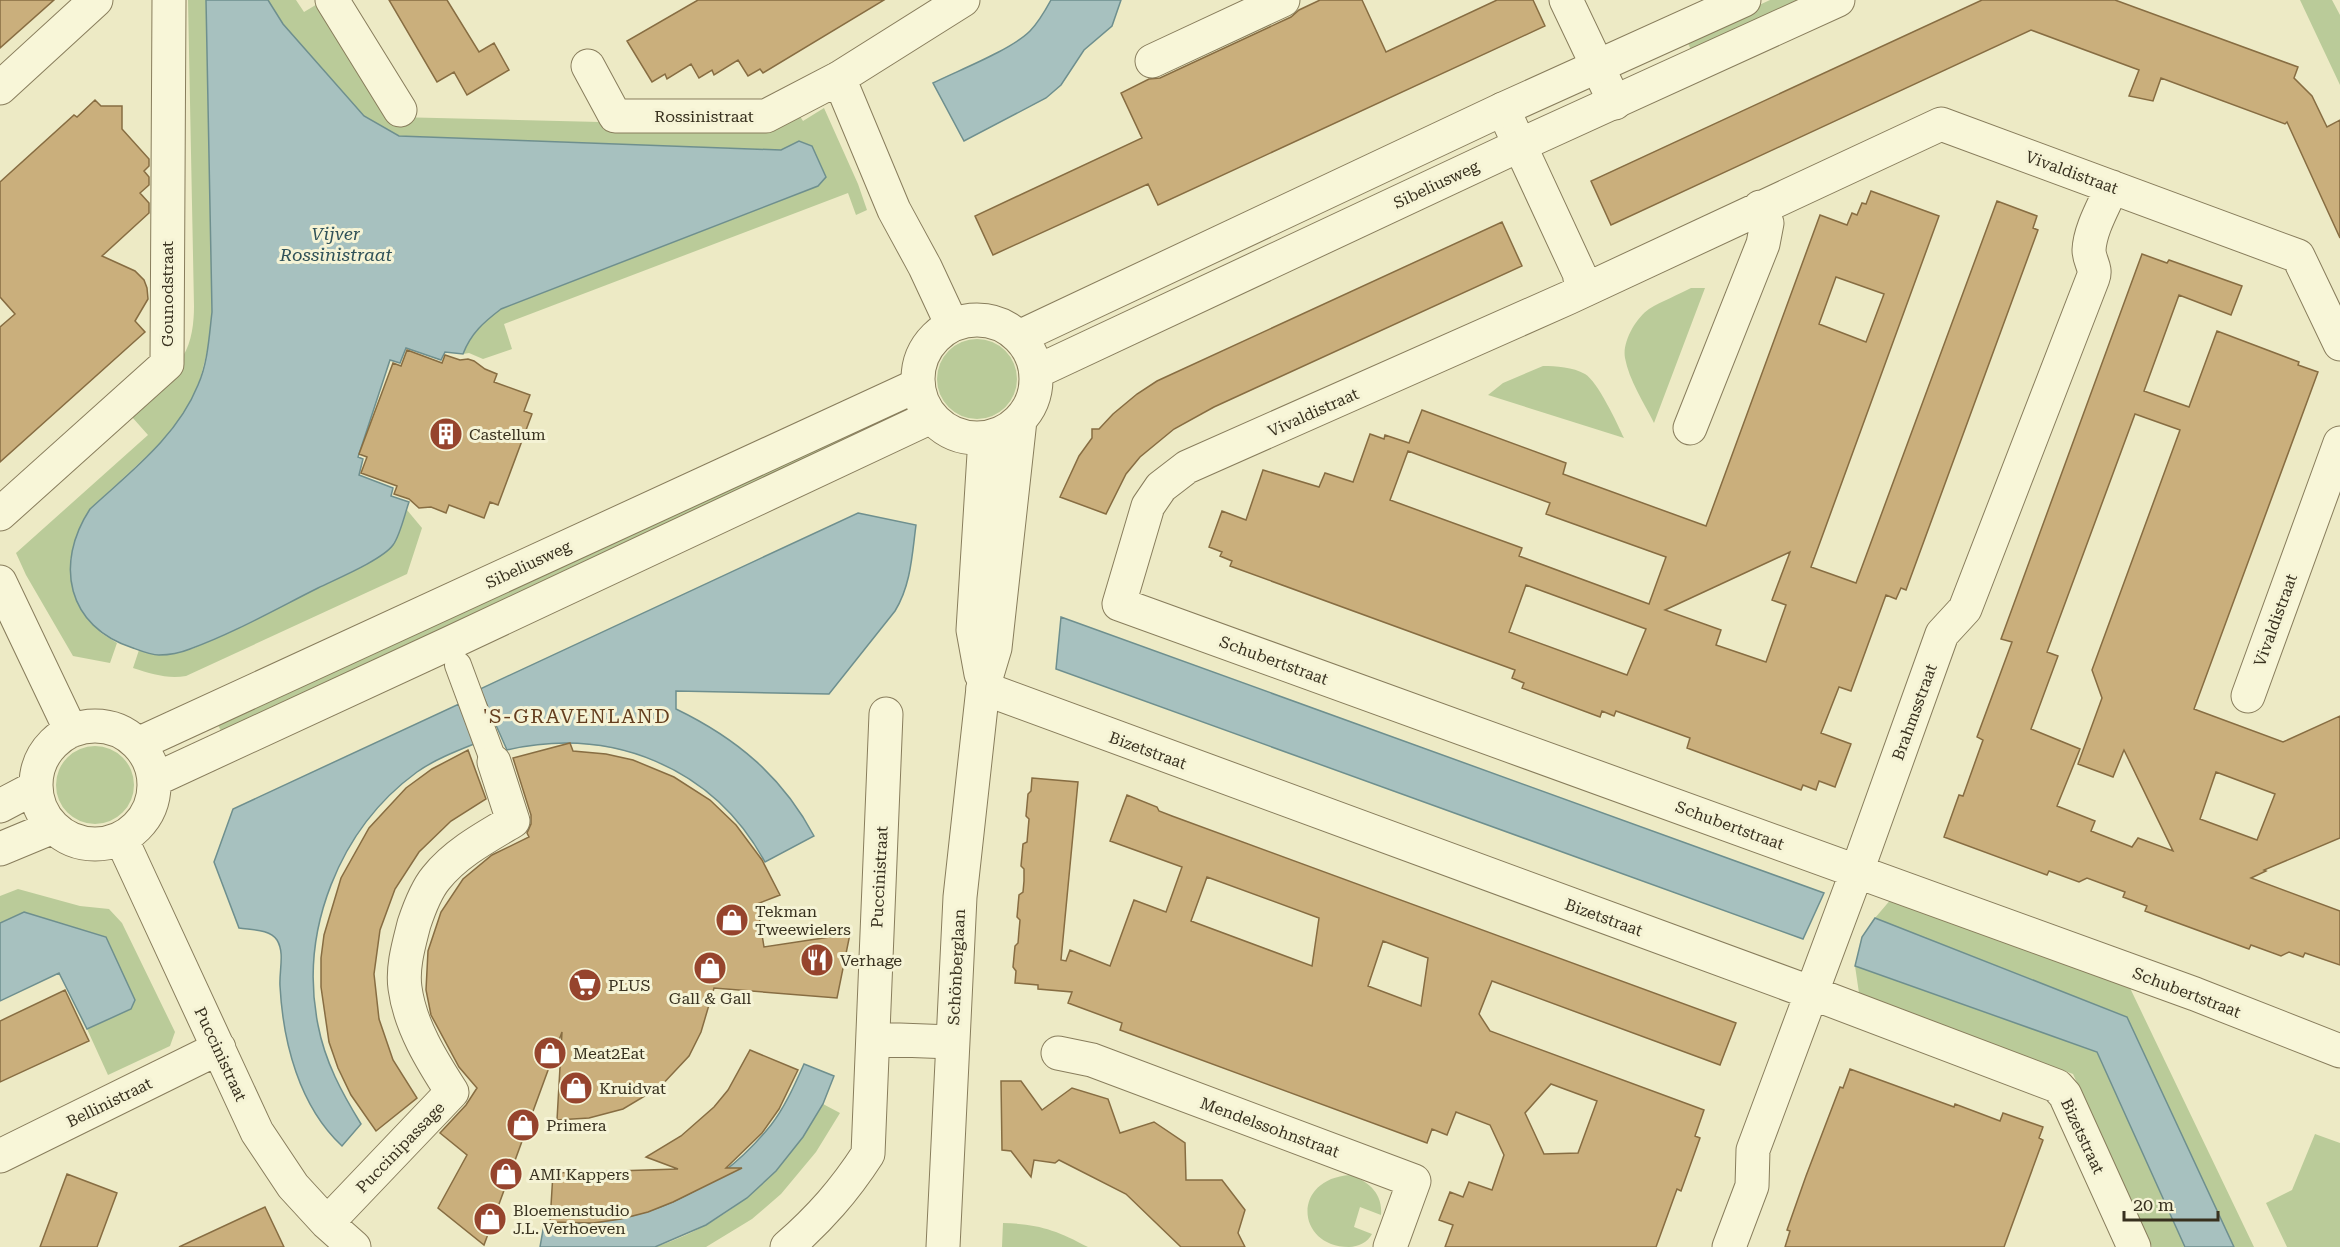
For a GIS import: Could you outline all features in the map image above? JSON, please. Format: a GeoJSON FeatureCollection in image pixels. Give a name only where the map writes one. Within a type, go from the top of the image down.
{"type":"FeatureCollection","features":[{"type":"Feature","properties":{"kind":"street"},"geometry":{"type":"LineString","coordinates":[[0,88],[96,0]]}},
{"type":"Feature","properties":{"kind":"street","name":"Gounodstraat"},"geometry":{"type":"LineString","coordinates":[[0,514],[166,364],[169,0]]}},
{"type":"Feature","properties":{"kind":"street"},"geometry":{"type":"LineString","coordinates":[[332,0],[400,110]]}},
{"type":"Feature","properties":{"kind":"street","name":"Rossinistraat"},"geometry":{"type":"LineString","coordinates":[[588,66],[615,116],[766,116],[839,78],[963,0]]}},
{"type":"Feature","properties":{"kind":"street"},"geometry":{"type":"LineString","coordinates":[[1152,61],[1283,0]]}},
{"type":"Feature","properties":{"kind":"street"},"geometry":{"type":"LineString","coordinates":[[1566,0],[1615,103]]}},
{"type":"Feature","properties":{"kind":"street"},"geometry":{"type":"LineString","coordinates":[[1019,337],[1503,109],[1743,0]]}},
{"type":"Feature","properties":{"kind":"street","name":"Sibeliusweg"},"geometry":{"type":"LineString","coordinates":[[1036,372],[1520,145],[1838,0]]}},
{"type":"Feature","properties":{"kind":"street"},"geometry":{"type":"LineString","coordinates":[[839,78],[894,210],[925,267],[952,325]]}},
{"type":"Feature","properties":{"kind":"street"},"geometry":{"type":"LineString","coordinates":[[1503,109],[1579,273],[1582,290]]}},
{"type":"Feature","properties":{"kind":"street","name":"Vivaldistraat"},"geometry":{"type":"LineString","coordinates":[[1119,604],[1148,506],[1161,487],[1187,467],[1568,298],[1941,124],[2298,256],[2340,344]]}},
{"type":"Feature","properties":{"kind":"street","name":"Brahmsstraat"},"geometry":{"type":"LineString","coordinates":[[1729,1247],[1752,1186],[1753,1150],[1942,634],[1965,609],[2093,278],[2095,270],[2089,249],[2094,230],[2112,187]]}},
{"type":"Feature","properties":{"kind":"street"},"geometry":{"type":"LineString","coordinates":[[1690,428],[1763,244],[1767,223],[1760,207]]}},
{"type":"Feature","properties":{"kind":"street"},"geometry":{"type":"LineString","coordinates":[[982,320],[1003,326],[1019,337],[1033,358],[1036,372],[1034,397],[1020,420],[1007,430],[985,438],[958,436],[946,430],[931,417],[921,398],[918,385],[921,361],[929,344],[952,325],[982,320]]}},
{"type":"Feature","properties":{"kind":"street","name":"Sibeliusweg"},"geometry":{"type":"LineString","coordinates":[[138,744],[918,385]]}},
{"type":"Feature","properties":{"kind":"street"},"geometry":{"type":"LineString","coordinates":[[154,780],[931,417]]}},
{"type":"Feature","properties":{"kind":"street","name":"Schönberglaan"},"geometry":{"type":"LineString","coordinates":[[943,1247],[960,897],[983,688],[995,648],[1020,420]]}},
{"type":"Feature","properties":{"kind":"street","name":"Schönberglaan"},"geometry":{"type":"LineString","coordinates":[[983,688],[973,630],[985,438]]}},
{"type":"Feature","properties":{"kind":"street","name":"Vivaldistraat"},"geometry":{"type":"LineString","coordinates":[[2248,696],[2340,443]]}},
{"type":"Feature","properties":{"kind":"street"},"geometry":{"type":"LineString","coordinates":[[0,582],[71,731]]}},
{"type":"Feature","properties":{"kind":"street","name":"Schubertstraat"},"geometry":{"type":"LineString","coordinates":[[1119,604],[2195,994],[2340,1051]]}},
{"type":"Feature","properties":{"kind":"street"},"geometry":{"type":"LineString","coordinates":[[458,665],[494,762]]}},
{"type":"Feature","properties":{"kind":"street","name":"Bizetstraat"},"geometry":{"type":"LineString","coordinates":[[983,688],[1812,993],[2057,1086],[2065,1095],[2134,1247]]}},
{"type":"Feature","properties":{"kind":"street","name":"Puccinistraat"},"geometry":{"type":"LineString","coordinates":[[787,1247],[811,1226],[847,1186],[868,1154],[886,714]]}},
{"type":"Feature","properties":{"kind":"street"},"geometry":{"type":"LineString","coordinates":[[87,726],[106,727],[123,733],[138,744],[151,764],[154,780],[147,814],[131,832],[122,838],[104,844],[86,843],[68,838],[53,827],[41,809],[36,787],[39,764],[46,751],[56,740],[71,731],[87,726]]}},
{"type":"Feature","properties":{"kind":"street","name":"Puccinipassage"},"geometry":{"type":"LineString","coordinates":[[327,1223],[452,1092],[428,1056],[414,1022],[405,987],[408,946],[418,911],[435,879],[470,847],[513,821],[494,762]]}},
{"type":"Feature","properties":{"kind":"street"},"geometry":{"type":"LineString","coordinates":[[0,806],[36,787]]}},
{"type":"Feature","properties":{"kind":"street"},"geometry":{"type":"LineString","coordinates":[[0,849],[53,827]]}},
{"type":"Feature","properties":{"kind":"street","name":"Puccinistraat"},"geometry":{"type":"LineString","coordinates":[[122,838],[257,1132],[293,1186],[327,1223],[354,1247]]}},
{"type":"Feature","properties":{"kind":"street"},"geometry":{"type":"LineString","coordinates":[[873,1039],[952,1042]]}},
{"type":"Feature","properties":{"kind":"street","name":"Bellinistraat"},"geometry":{"type":"LineString","coordinates":[[0,1156],[219,1048]]}},
{"type":"Feature","properties":{"kind":"street","name":"Mendelssohnstraat"},"geometry":{"type":"LineString","coordinates":[[1058,1053],[1092,1060],[1414,1181],[1390,1247]]}},
{"type":"Feature","properties":{"kind":"green space"},"geometry":{"type":"Polygon","coordinates":[[[188,0],[206,0],[212,312],[208,348],[199,383],[189,405],[167,437],[90,509],[70,560],[73,591],[101,633],[117,643],[110,663],[73,656],[26,575],[16,553],[148,435],[132,417],[173,371],[189,345],[194,306],[188,0]]]}},
{"type":"Feature","properties":{"kind":"green space"},"geometry":{"type":"Polygon","coordinates":[[[268,0],[296,0],[304,12],[324,0],[395,117],[764,126],[796,110],[803,121],[824,108],[858,184],[867,210],[856,215],[848,193],[504,324],[512,349],[483,359],[469,353],[463,354],[479,328],[501,309],[818,186],[825,176],[812,146],[799,141],[781,150],[399,136],[364,116],[283,24],[268,0]]]}},
{"type":"Feature","properties":{"kind":"green space"},"geometry":{"type":"Polygon","coordinates":[[[1770,0],[1809,0],[1693,54],[1686,39],[1770,0]]]}},
{"type":"Feature","properties":{"kind":"green space"},"geometry":{"type":"Polygon","coordinates":[[[2300,0],[2332,0],[2340,15],[2340,85],[2300,0]]]}},
{"type":"Feature","properties":{"kind":"green space"},"geometry":{"type":"Polygon","coordinates":[[[1691,288],[1705,288],[1654,423],[1630,375],[1625,358],[1626,345],[1631,331],[1644,313],[1691,288]]]}},
{"type":"Feature","properties":{"kind":"green space"},"geometry":{"type":"Polygon","coordinates":[[[977,339],[992,342],[1005,351],[1014,364],[1017,379],[1014,394],[1005,407],[992,416],[977,419],[962,416],[949,407],[940,394],[937,379],[940,364],[949,351],[962,342],[977,339]]]}},
{"type":"Feature","properties":{"kind":"green space"},"geometry":{"type":"Polygon","coordinates":[[[1543,366],[1575,370],[1590,378],[1607,403],[1624,438],[1488,395],[1503,383],[1543,366]]]}},
{"type":"Feature","properties":{"kind":"green space"},"geometry":{"type":"Polygon","coordinates":[[[851,425],[860,444],[224,737],[215,719],[851,425]]]}},
{"type":"Feature","properties":{"kind":"green space"},"geometry":{"type":"Polygon","coordinates":[[[407,510],[422,528],[407,574],[186,676],[166,676],[133,668],[139,650],[157,655],[192,649],[365,565],[393,545],[407,510]]]}},
{"type":"Feature","properties":{"kind":"green space"},"geometry":{"type":"Polygon","coordinates":[[[95,746],[110,749],[127,763],[134,785],[131,800],[117,817],[95,824],[80,821],[63,807],[56,785],[59,770],[73,753],[95,746]]]}},
{"type":"Feature","properties":{"kind":"green space"},"geometry":{"type":"Polygon","coordinates":[[[18,889],[80,906],[109,909],[122,923],[175,1032],[170,1046],[108,1075],[87,1029],[131,1009],[106,937],[24,912],[0,923],[0,896],[18,889]]]}},
{"type":"Feature","properties":{"kind":"green space"},"geometry":{"type":"Polygon","coordinates":[[[1892,898],[2130,988],[2254,1247],[2234,1247],[2127,1017],[1875,918],[1892,898]]]}},
{"type":"Feature","properties":{"kind":"green space"},"geometry":{"type":"Polygon","coordinates":[[[1855,966],[2097,1052],[2185,1247],[2152,1247],[2073,1074],[1859,993],[1855,966]]]}},
{"type":"Feature","properties":{"kind":"green space"},"geometry":{"type":"Polygon","coordinates":[[[823,1104],[840,1113],[816,1152],[781,1194],[752,1219],[706,1247],[655,1247],[709,1224],[753,1192],[791,1152],[823,1104]]]}},
{"type":"Feature","properties":{"kind":"green space"},"geometry":{"type":"Polygon","coordinates":[[[2315,1134],[2340,1143],[2340,1247],[2287,1247],[2266,1203],[2292,1190],[2315,1134]]]}},
{"type":"Feature","properties":{"kind":"green space"},"geometry":{"type":"Polygon","coordinates":[[[1350,1175],[1368,1184],[1377,1194],[1380,1200],[1381,1215],[1360,1207],[1354,1227],[1372,1234],[1362,1243],[1349,1247],[1331,1244],[1318,1236],[1310,1225],[1308,1212],[1310,1200],[1318,1188],[1331,1179],[1350,1175]]]}},
{"type":"Feature","properties":{"kind":"green space"},"geometry":{"type":"Polygon","coordinates":[[[1003,1223],[1047,1229],[1088,1247],[1002,1247],[1003,1223]]]}},
{"type":"Feature","properties":{"kind":"water","name":"Vijver Rossinistraat"},"geometry":{"type":"Polygon","coordinates":[[[206,0],[268,0],[283,24],[364,116],[399,136],[781,150],[799,141],[812,146],[826,177],[818,186],[501,309],[479,328],[463,354],[445,352],[441,360],[406,348],[400,363],[390,360],[358,457],[363,459],[359,475],[393,488],[391,496],[409,502],[393,545],[379,557],[358,569],[223,636],[182,652],[156,655],[111,638],[93,625],[81,609],[73,591],[70,572],[72,551],[79,530],[90,509],[151,453],[178,421],[189,404],[204,367],[212,312],[206,0]]]}},
{"type":"Feature","properties":{"kind":"water"},"geometry":{"type":"Polygon","coordinates":[[[1051,0],[1121,0],[1112,26],[1084,50],[1061,85],[1046,98],[964,141],[933,83],[998,52],[1021,38],[1036,24],[1051,0]]]}},
{"type":"Feature","properties":{"kind":"water"},"geometry":{"type":"Polygon","coordinates":[[[858,513],[916,525],[912,559],[908,580],[895,611],[829,694],[676,691],[676,709],[698,720],[738,746],[756,761],[787,795],[814,836],[765,862],[743,829],[718,801],[688,778],[656,761],[621,750],[584,744],[546,744],[507,750],[480,689],[858,513]]]}},
{"type":"Feature","properties":{"kind":"water"},"geometry":{"type":"Polygon","coordinates":[[[1061,617],[1824,893],[1803,939],[1056,669],[1061,617]]]}},
{"type":"Feature","properties":{"kind":"water"},"geometry":{"type":"Polygon","coordinates":[[[459,704],[474,744],[444,756],[417,772],[390,795],[366,822],[346,852],[331,885],[320,919],[314,954],[314,989],[318,1025],[335,1077],[361,1124],[342,1146],[315,1112],[296,1072],[285,1029],[280,980],[281,956],[277,940],[270,934],[239,928],[214,862],[233,809],[459,704]]]}},
{"type":"Feature","properties":{"kind":"water"},"geometry":{"type":"Polygon","coordinates":[[[24,912],[106,937],[135,1000],[131,1009],[87,1029],[59,973],[0,1001],[0,923],[24,912]]]}},
{"type":"Feature","properties":{"kind":"water"},"geometry":{"type":"Polygon","coordinates":[[[1875,918],[2127,1017],[2234,1247],[2185,1247],[2097,1052],[1855,966],[1862,937],[1875,918]]]}},
{"type":"Feature","properties":{"kind":"water"},"geometry":{"type":"Polygon","coordinates":[[[804,1064],[834,1076],[823,1104],[803,1137],[776,1171],[747,1198],[706,1225],[655,1247],[540,1247],[544,1224],[578,1224],[641,1213],[670,1203],[698,1189],[724,1171],[771,1125],[785,1103],[804,1064]]]}},
{"type":"Feature","properties":{"kind":"building"},"geometry":{"type":"Polygon","coordinates":[[[0,0],[54,0],[0,48],[0,0]]]}},
{"type":"Feature","properties":{"kind":"building"},"geometry":{"type":"Polygon","coordinates":[[[389,0],[447,0],[479,52],[494,43],[509,70],[467,95],[454,72],[437,82],[389,0]]]}},
{"type":"Feature","properties":{"kind":"building"},"geometry":{"type":"Polygon","coordinates":[[[698,0],[884,0],[763,73],[760,69],[748,76],[738,60],[714,75],[712,70],[699,78],[691,64],[667,79],[665,74],[652,82],[627,41],[698,0]]]}},
{"type":"Feature","properties":{"kind":"building"},"geometry":{"type":"Polygon","coordinates":[[[1320,0],[1362,0],[1386,52],[1497,0],[1533,0],[1545,26],[1158,205],[1148,184],[993,255],[975,216],[1142,138],[1121,93],[1149,79],[1160,78],[1291,17],[1299,10],[1320,0]]]}},
{"type":"Feature","properties":{"kind":"building"},"geometry":{"type":"Polygon","coordinates":[[[1982,0],[2115,0],[2298,67],[2294,78],[2312,96],[2327,127],[2340,120],[2340,238],[2287,122],[2285,124],[2161,78],[2153,101],[2129,96],[2139,70],[2031,30],[1611,225],[1591,181],[1982,0]]]}},
{"type":"Feature","properties":{"kind":"building"},"geometry":{"type":"Polygon","coordinates":[[[95,100],[101,106],[122,106],[122,129],[149,159],[149,166],[144,171],[149,177],[149,185],[140,193],[149,203],[149,213],[102,256],[135,271],[144,280],[148,299],[135,321],[145,332],[0,462],[0,327],[15,314],[0,297],[0,182],[74,115],[77,117],[95,100]]]}},
{"type":"Feature","properties":{"kind":"building"},"geometry":{"type":"Polygon","coordinates":[[[1871,191],[1939,216],[1811,567],[1856,583],[1997,201],[2037,216],[2033,228],[2038,230],[1906,590],[1901,588],[1896,599],[1886,595],[1851,691],[1839,687],[1821,733],[1851,744],[1835,787],[1819,781],[1816,790],[1803,785],[1801,790],[1687,748],[1690,738],[1616,711],[1614,716],[1602,711],[1600,717],[1522,688],[1524,683],[1512,678],[1515,670],[1230,566],[1232,561],[1220,556],[1222,552],[1209,547],[1222,511],[1246,520],[1263,470],[1319,487],[1325,473],[1353,482],[1370,434],[1384,439],[1385,435],[1409,443],[1422,410],[1566,463],[1563,474],[1706,526],[1820,215],[1847,225],[1852,213],[1857,215],[1862,203],[1866,204],[1871,191]],[[1836,277],[1819,324],[1866,342],[1884,294],[1836,277]],[[1408,451],[1390,500],[1522,548],[1519,556],[1649,604],[1666,557],[1546,514],[1550,503],[1408,451]],[[1790,552],[1665,610],[1721,630],[1716,645],[1766,662],[1786,605],[1772,600],[1790,552]],[[1526,585],[1509,632],[1627,675],[1646,629],[1526,585]]]}},
{"type":"Feature","properties":{"kind":"building"},"geometry":{"type":"Polygon","coordinates":[[[1502,222],[1522,266],[1214,407],[1174,429],[1140,457],[1126,474],[1106,514],[1060,497],[1079,456],[1092,438],[1092,429],[1099,429],[1137,394],[1157,381],[1502,222]]]}},
{"type":"Feature","properties":{"kind":"building"},"geometry":{"type":"Polygon","coordinates":[[[2142,254],[2167,263],[2169,260],[2242,286],[2231,315],[2179,295],[2144,391],[2189,407],[2217,331],[2299,362],[2298,365],[2318,372],[2194,709],[2283,742],[2340,716],[2340,838],[2264,870],[2266,871],[2251,878],[2340,911],[2340,965],[2305,953],[2303,957],[2289,952],[2281,956],[2251,945],[2249,949],[2145,911],[2147,906],[2123,897],[2125,892],[2087,878],[2079,882],[2049,871],[2047,875],[1944,837],[1959,795],[1963,796],[1983,740],[1977,737],[2012,642],[2001,639],[2142,254]],[[2135,414],[2047,652],[2058,656],[2031,729],[2080,749],[2057,806],[2095,821],[2091,831],[2132,847],[2138,838],[2173,851],[2124,750],[2113,777],[2078,764],[2102,698],[2092,670],[2180,430],[2135,414]],[[2216,772],[2200,819],[2257,840],[2275,794],[2216,772]]]}},
{"type":"Feature","properties":{"kind":"building","name":"Castellum"},"geometry":{"type":"Polygon","coordinates":[[[407,350],[442,363],[445,355],[460,360],[474,361],[497,374],[494,382],[530,395],[524,411],[532,414],[498,505],[490,502],[484,518],[449,505],[446,513],[431,507],[419,508],[409,499],[394,494],[397,486],[361,473],[367,457],[359,454],[393,363],[401,366],[407,350]]]}},
{"type":"Feature","properties":{"kind":"building"},"geometry":{"type":"Polygon","coordinates":[[[570,743],[573,751],[606,754],[633,760],[674,777],[710,800],[736,825],[762,860],[780,895],[757,904],[764,947],[850,934],[837,998],[714,988],[701,1032],[689,1056],[660,1087],[623,1109],[589,1118],[557,1120],[562,1032],[484,1245],[438,1208],[467,1155],[440,1133],[466,1105],[477,1088],[459,1067],[431,1015],[426,990],[428,951],[441,912],[463,879],[492,855],[529,837],[527,833],[531,824],[531,815],[513,758],[570,743]]]}},
{"type":"Feature","properties":{"kind":"building"},"geometry":{"type":"Polygon","coordinates":[[[468,750],[486,799],[451,821],[419,852],[395,889],[380,930],[374,974],[379,1019],[393,1060],[417,1098],[376,1131],[351,1095],[329,1042],[321,987],[324,935],[341,878],[369,828],[406,788],[432,769],[468,750]]]}},
{"type":"Feature","properties":{"kind":"building"},"geometry":{"type":"Polygon","coordinates":[[[1032,778],[1078,782],[1061,960],[1066,961],[1070,950],[1110,966],[1134,900],[1166,912],[1182,867],[1110,841],[1127,795],[1157,807],[1159,811],[1172,816],[1736,1023],[1720,1065],[1492,981],[1479,1014],[1490,1031],[1704,1110],[1695,1136],[1700,1138],[1681,1191],[1677,1189],[1656,1247],[1445,1247],[1453,1225],[1439,1220],[1450,1192],[1463,1197],[1469,1182],[1492,1190],[1504,1155],[1490,1125],[1456,1112],[1447,1135],[1432,1129],[1427,1143],[1120,1030],[1122,1023],[1068,1003],[1072,992],[1038,989],[1038,985],[1015,983],[1016,971],[1013,967],[1020,920],[1017,917],[1019,895],[1023,892],[1024,881],[1024,869],[1021,866],[1023,844],[1027,842],[1029,819],[1026,816],[1028,794],[1031,791],[1032,778]],[[1207,877],[1191,921],[1312,966],[1319,918],[1207,877]],[[1383,941],[1368,986],[1421,1006],[1428,958],[1383,941]],[[1551,1084],[1525,1113],[1544,1154],[1578,1153],[1597,1101],[1551,1084]]]}},
{"type":"Feature","properties":{"kind":"building"},"geometry":{"type":"Polygon","coordinates":[[[65,990],[89,1041],[0,1082],[0,1021],[65,990]]]}},
{"type":"Feature","properties":{"kind":"building"},"geometry":{"type":"Polygon","coordinates":[[[750,1050],[798,1070],[779,1109],[762,1133],[726,1168],[742,1168],[648,1212],[593,1223],[550,1222],[553,1173],[678,1169],[646,1157],[681,1136],[714,1107],[728,1090],[750,1050]]]}},
{"type":"Feature","properties":{"kind":"building"},"geometry":{"type":"Polygon","coordinates":[[[1850,1069],[1954,1107],[1955,1104],[2000,1121],[2003,1113],[2043,1127],[2039,1138],[2043,1140],[2004,1247],[1785,1247],[1790,1231],[1787,1230],[1806,1176],[1840,1087],[1843,1088],[1850,1069]]]}},
{"type":"Feature","properties":{"kind":"building"},"geometry":{"type":"Polygon","coordinates":[[[1001,1081],[1021,1081],[1042,1110],[1072,1088],[1108,1099],[1120,1133],[1154,1122],[1185,1143],[1186,1180],[1222,1180],[1245,1210],[1238,1233],[1245,1247],[1181,1247],[1126,1194],[1059,1160],[1055,1163],[1034,1160],[1031,1177],[1011,1151],[1002,1150],[1001,1081]]]}},
{"type":"Feature","properties":{"kind":"building"},"geometry":{"type":"Polygon","coordinates":[[[67,1174],[117,1193],[97,1247],[40,1247],[67,1174]]]}},
{"type":"Feature","properties":{"kind":"building"},"geometry":{"type":"Polygon","coordinates":[[[265,1207],[284,1247],[179,1247],[265,1207]]]}},
{"type":"Feature","properties":{"kind":"place","name":"Castellum"},"geometry":{"type":"Point","coordinates":[446,434]}},
{"type":"Feature","properties":{"kind":"place","name":"Tekman Tweewielers"},"geometry":{"type":"Point","coordinates":[732,920]}},
{"type":"Feature","properties":{"kind":"place","name":"Verhage"},"geometry":{"type":"Point","coordinates":[817,960]}},
{"type":"Feature","properties":{"kind":"place","name":"Gall & Gall"},"geometry":{"type":"Point","coordinates":[710,968]}},
{"type":"Feature","properties":{"kind":"place","name":"PLUS"},"geometry":{"type":"Point","coordinates":[585,985]}},
{"type":"Feature","properties":{"kind":"place","name":"Meat2Eat"},"geometry":{"type":"Point","coordinates":[550,1053]}},
{"type":"Feature","properties":{"kind":"place","name":"Kruidvat"},"geometry":{"type":"Point","coordinates":[576,1088]}},
{"type":"Feature","properties":{"kind":"place","name":"Primera"},"geometry":{"type":"Point","coordinates":[523,1125]}},
{"type":"Feature","properties":{"kind":"place","name":"AMI Kappers"},"geometry":{"type":"Point","coordinates":[506,1174]}},
{"type":"Feature","properties":{"kind":"place","name":"Bloemenstudio J.L. Verhoeven"},"geometry":{"type":"Point","coordinates":[490,1219]}},
{"type":"Feature","properties":{"kind":"district","name":"'S-GRAVENLAND"},"geometry":{"type":"Point","coordinates":[577,716]}}]}
